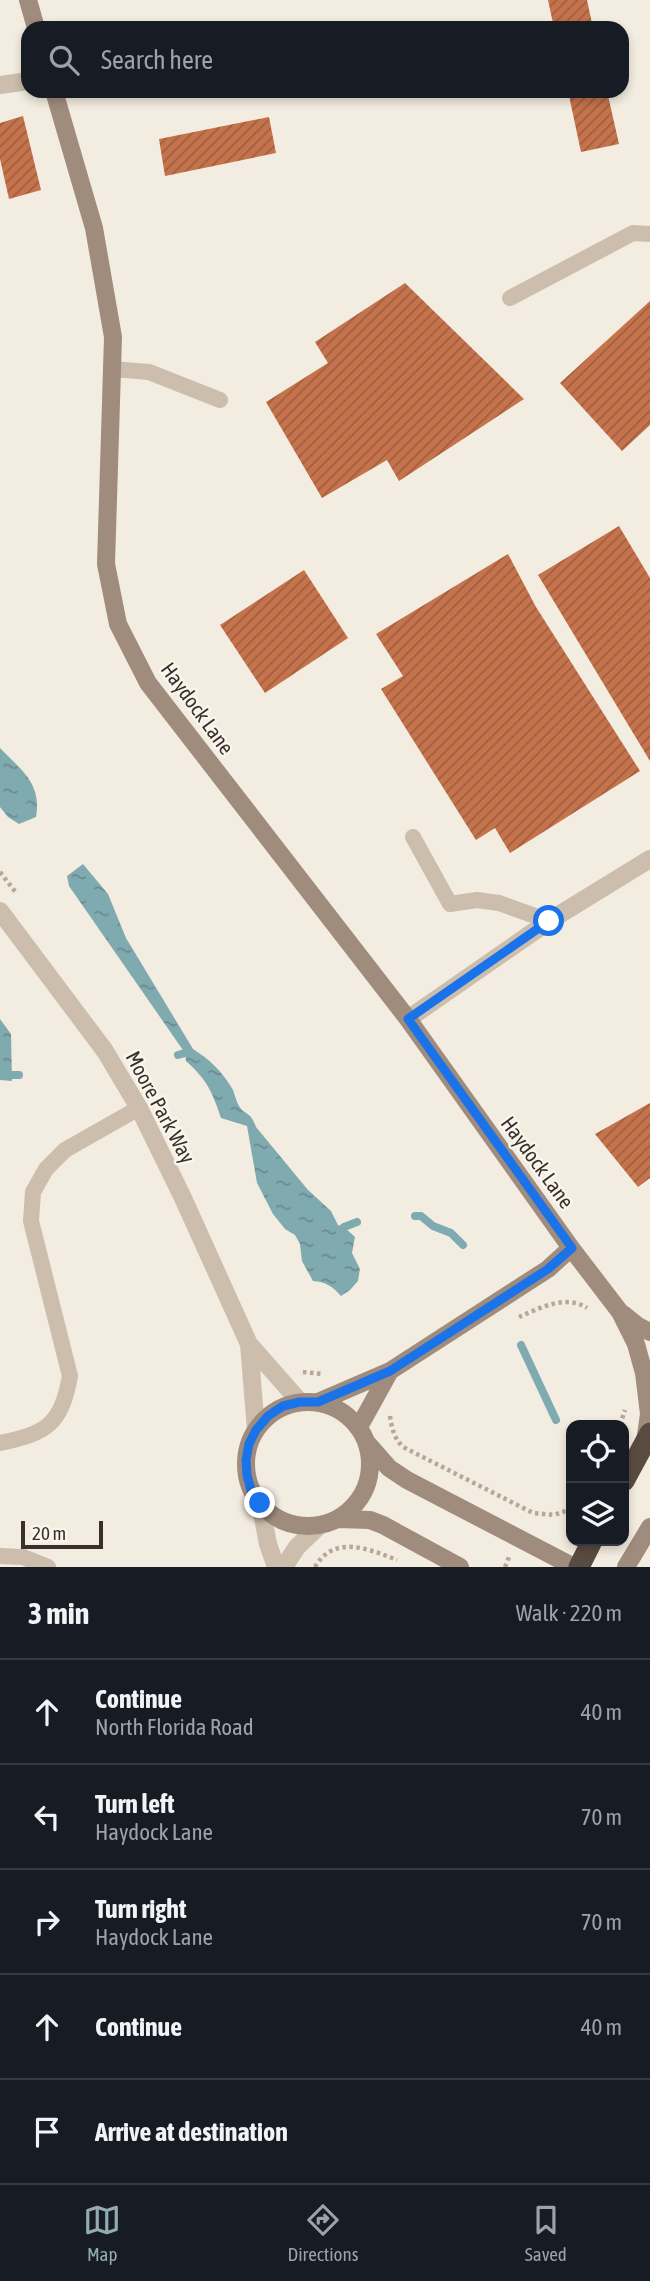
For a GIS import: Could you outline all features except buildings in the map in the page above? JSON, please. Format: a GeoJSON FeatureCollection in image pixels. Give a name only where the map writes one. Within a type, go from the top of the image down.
{"type":"FeatureCollection","features":[{"type":"Feature","properties":{"kind":"highway"},"geometry":{"type":"LineString","coordinates":[[629,1471],[647,1437]]}},
{"type":"Feature","properties":{"kind":"highway"},"geometry":{"type":"LineString","coordinates":[[576,1567],[589,1546]]}},
{"type":"Feature","properties":{"kind":"street"},"geometry":{"type":"LineString","coordinates":[[28,0],[34,21]]}},
{"type":"Feature","properties":{"kind":"street"},"geometry":{"type":"LineString","coordinates":[[0,85],[21,82]]}},
{"type":"Feature","properties":{"kind":"street","name":"Haydock Lane"},"geometry":{"type":"LineString","coordinates":[[56,98],[94,228],[113,337],[106,564],[118,624],[148,683],[408,1019],[620,1312],[636,1344],[644,1373],[649,1414],[647,1437]]}},
{"type":"Feature","properties":{"kind":"street"},"geometry":{"type":"LineString","coordinates":[[408,1019],[549,921],[650,859]]}},
{"type":"Feature","properties":{"kind":"street","name":"Moore Park Way"},"geometry":{"type":"LineString","coordinates":[[0,911],[105,1051],[139,1108],[249,1344],[256,1430]]}},
{"type":"Feature","properties":{"kind":"street"},"geometry":{"type":"LineString","coordinates":[[460,1567],[370,1520],[303,1526],[272,1515],[251,1490],[247,1475],[247,1452],[256,1430],[268,1416],[283,1406],[309,1402],[390,1371],[548,1269],[572,1248]]}},
{"type":"Feature","properties":{"kind":"street","name":"Haydock Lane"},"geometry":{"type":"LineString","coordinates":[[620,1312],[650,1332]]}},
{"type":"Feature","properties":{"kind":"street","name":"Moore Park Way"},"geometry":{"type":"LineString","coordinates":[[249,1344],[309,1402]]}},
{"type":"Feature","properties":{"kind":"street"},"geometry":{"type":"LineString","coordinates":[[284,1567],[297,1547],[328,1522],[349,1511],[362,1496],[369,1477],[370,1457],[362,1434],[390,1371]]}},
{"type":"Feature","properties":{"kind":"street"},"geometry":{"type":"LineString","coordinates":[[309,1402],[333,1406],[347,1415],[378,1457],[407,1480],[576,1567]]}},
{"type":"Feature","properties":{"kind":"street"},"geometry":{"type":"LineString","coordinates":[[260,1503],[268,1544],[276,1567]]}},
{"type":"Feature","properties":{"kind":"street"},"geometry":{"type":"LineString","coordinates":[[626,1567],[650,1527]]}},
{"type":"Feature","properties":{"kind":"lane"},"geometry":{"type":"LineString","coordinates":[[510,298],[634,233],[650,234]]}},
{"type":"Feature","properties":{"kind":"lane"},"geometry":{"type":"LineString","coordinates":[[112,369],[149,372],[220,400]]}},
{"type":"Feature","properties":{"kind":"lane"},"geometry":{"type":"LineString","coordinates":[[413,837],[450,904],[477,900],[499,903],[549,921]]}},
{"type":"Feature","properties":{"kind":"lane"},"geometry":{"type":"LineString","coordinates":[[0,1443],[32,1436],[52,1423],[65,1402],[70,1376],[31,1221],[33,1192],[46,1169],[65,1150],[139,1108]]}},
{"type":"Feature","properties":{"kind":"lane"},"geometry":{"type":"LineString","coordinates":[[0,1556],[23,1558],[48,1567]]}},
{"type":"Feature","properties":{"kind":"path"},"geometry":{"type":"LineString","coordinates":[[0,872],[22,901]]}},
{"type":"Feature","properties":{"kind":"path"},"geometry":{"type":"LineString","coordinates":[[509,1322],[543,1307],[569,1301],[589,1310]]}},
{"type":"Feature","properties":{"kind":"path"},"geometry":{"type":"LineString","coordinates":[[302,1371],[328,1374]]}},
{"type":"Feature","properties":{"kind":"path"},"geometry":{"type":"LineString","coordinates":[[621,1420],[626,1402]]}},
{"type":"Feature","properties":{"kind":"path"},"geometry":{"type":"LineString","coordinates":[[393,1409],[390,1416],[392,1430],[403,1447],[533,1513],[554,1516],[566,1511]]}},
{"type":"Feature","properties":{"kind":"path"},"geometry":{"type":"LineString","coordinates":[[316,1567],[327,1552],[339,1546],[354,1546],[398,1561]]}},
{"type":"Feature","properties":{"kind":"water"},"geometry":{"type":"Polygon","coordinates":[[[0,748],[28,778],[36,795],[36,817],[19,824],[8,817],[0,807],[0,748]]]}},
{"type":"Feature","properties":{"kind":"water"},"geometry":{"type":"Polygon","coordinates":[[[83,864],[108,894],[126,938],[193,1049],[220,1072],[233,1090],[241,1109],[252,1118],[256,1127],[308,1190],[331,1211],[338,1225],[355,1237],[352,1253],[360,1269],[358,1281],[341,1296],[328,1285],[313,1281],[302,1261],[300,1244],[295,1235],[285,1229],[273,1214],[257,1183],[247,1126],[221,1118],[204,1080],[186,1061],[185,1053],[69,886],[67,876],[83,864]]]}},
{"type":"Feature","properties":{"kind":"water"},"geometry":{"type":"Polygon","coordinates":[[[0,1019],[11,1034],[12,1081],[0,1080],[0,1019]]]}},
{"type":"Feature","properties":{"kind":"waterway"},"geometry":{"type":"LineString","coordinates":[[178,1055],[185,1053]]}},
{"type":"Feature","properties":{"kind":"waterway"},"geometry":{"type":"LineString","coordinates":[[12,1075],[19,1075]]}},
{"type":"Feature","properties":{"kind":"waterway"},"geometry":{"type":"LineString","coordinates":[[415,1216],[421,1216],[433,1226],[451,1233],[463,1245]]}},
{"type":"Feature","properties":{"kind":"waterway"},"geometry":{"type":"LineString","coordinates":[[344,1227],[357,1222]]}},
{"type":"Feature","properties":{"kind":"waterway"},"geometry":{"type":"LineString","coordinates":[[521,1345],[556,1420]]}},
{"type":"Feature","properties":{"kind":"route"},"geometry":{"type":"LineString","coordinates":[[260,1503],[251,1490],[246,1460],[249,1444],[256,1430],[268,1416],[283,1406],[318,1402],[390,1371],[548,1269],[572,1248],[408,1019],[549,921]]}}]}
